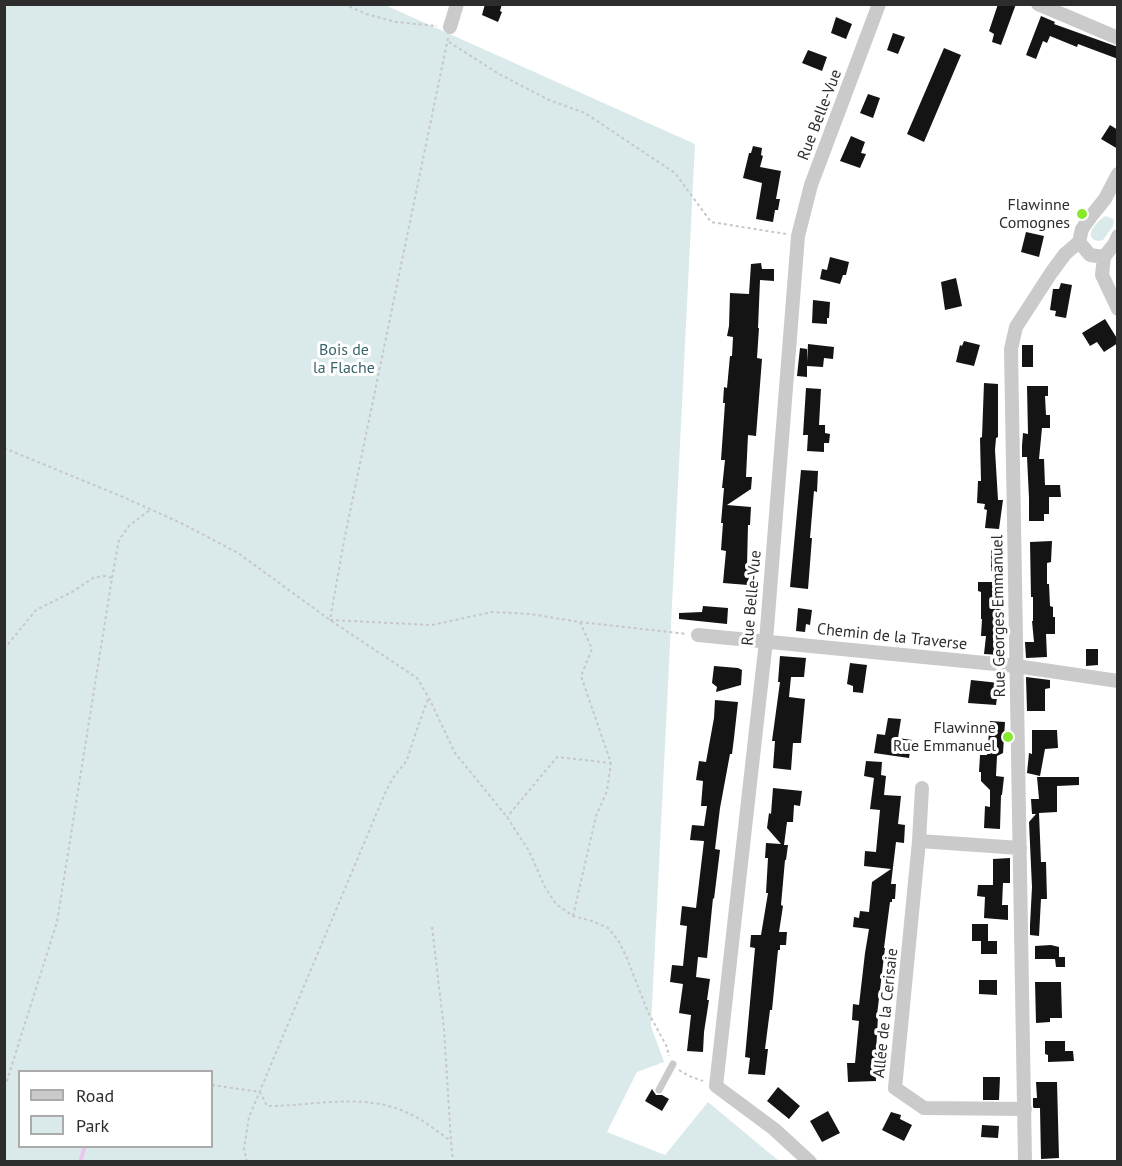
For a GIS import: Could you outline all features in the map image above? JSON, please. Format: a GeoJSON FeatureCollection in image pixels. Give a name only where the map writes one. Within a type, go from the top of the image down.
{"type":"FeatureCollection","features":[{"type":"Feature","properties":{"kind":"street"},"geometry":{"type":"LineString","coordinates":[[450,27],[458,4]]}},
{"type":"Feature","properties":{"kind":"street","name":"Rue Belle-Vue"},"geometry":{"type":"LineString","coordinates":[[716,1086],[766,641],[798,236],[811,185],[879,4]]}},
{"type":"Feature","properties":{"kind":"street"},"geometry":{"type":"LineString","coordinates":[[1038,4],[1118,38]]}},
{"type":"Feature","properties":{"kind":"street","name":"Rue Georges Emmanuel"},"geometry":{"type":"LineString","coordinates":[[1026,1161],[1011,349],[1016,327],[1058,264],[1065,254],[1079,242],[1082,229],[1092,215],[1111,201],[1118,174]]}},
{"type":"Feature","properties":{"kind":"street"},"geometry":{"type":"LineString","coordinates":[[1118,236],[1104,257],[1102,275],[1118,309]]}},
{"type":"Feature","properties":{"kind":"street"},"geometry":{"type":"LineString","coordinates":[[1079,242],[1090,255],[1104,257]]}},
{"type":"Feature","properties":{"kind":"street","name":"Chemin de la Traverse"},"geometry":{"type":"LineString","coordinates":[[698,635],[1016,666],[1118,681]]}},
{"type":"Feature","properties":{"kind":"street","name":"Allée de la Cerisaie"},"geometry":{"type":"LineString","coordinates":[[922,788],[919,842],[895,1088],[924,1108],[1024,1109]]}},
{"type":"Feature","properties":{"kind":"street"},"geometry":{"type":"LineString","coordinates":[[919,842],[1020,848]]}},
{"type":"Feature","properties":{"kind":"street"},"geometry":{"type":"LineString","coordinates":[[716,1086],[774,1129],[810,1161]]}},
{"type":"Feature","properties":{"kind":"lane"},"geometry":{"type":"LineString","coordinates":[[659,1090],[673,1064]]}},
{"type":"Feature","properties":{"kind":"path"},"geometry":{"type":"LineString","coordinates":[[330,620],[450,27],[396,22],[366,14],[344,4]]}},
{"type":"Feature","properties":{"kind":"path"},"geometry":{"type":"LineString","coordinates":[[448,42],[499,74],[549,100],[585,113],[675,173],[711,222],[798,236]]}},
{"type":"Feature","properties":{"kind":"path"},"geometry":{"type":"LineString","coordinates":[[4,448],[151,509],[238,553],[330,620],[417,678],[455,753],[507,817],[529,851],[545,887],[556,904],[573,916],[608,928],[618,940],[673,1064],[689,1076],[716,1086]]}},
{"type":"Feature","properties":{"kind":"path"},"geometry":{"type":"LineString","coordinates":[[4,1089],[57,922],[119,540],[129,526],[151,509]]}},
{"type":"Feature","properties":{"kind":"path"},"geometry":{"type":"LineString","coordinates":[[4,649],[36,610],[72,592],[93,578],[105,576],[112,578]]}},
{"type":"Feature","properties":{"kind":"path"},"geometry":{"type":"LineString","coordinates":[[330,620],[432,625],[492,612],[530,614],[698,635]]}},
{"type":"Feature","properties":{"kind":"path"},"geometry":{"type":"LineString","coordinates":[[573,916],[596,816],[607,791],[611,764],[581,676],[592,649],[580,622]]}},
{"type":"Feature","properties":{"kind":"path"},"geometry":{"type":"LineString","coordinates":[[247,1161],[244,1149],[249,1117],[386,791],[407,760],[429,698]]}},
{"type":"Feature","properties":{"kind":"path"},"geometry":{"type":"LineString","coordinates":[[507,817],[557,757],[611,764]]}},
{"type":"Feature","properties":{"kind":"path"},"geometry":{"type":"LineString","coordinates":[[432,927],[444,1029],[453,1161]]}},
{"type":"Feature","properties":{"kind":"path"},"geometry":{"type":"LineString","coordinates":[[213,1085],[260,1092]]}},
{"type":"Feature","properties":{"kind":"path"},"geometry":{"type":"LineString","coordinates":[[260,1092],[267,1106],[345,1100],[377,1103],[409,1113],[451,1140]]}},
{"type":"Feature","properties":{"kind":"green space","name":"Bois de la Flache"},"geometry":{"type":"Polygon","coordinates":[[[5,5],[385,5],[695,144],[651,1026],[664,1062],[637,1072],[607,1132],[665,1155],[708,1102],[779,1161],[5,1162],[5,5]]]}},
{"type":"Feature","properties":{"kind":"green space"},"geometry":{"type":"Polygon","coordinates":[[[1106,216],[1113,219],[1113,226],[1103,240],[1094,240],[1091,237],[1092,230],[1097,222],[1106,216]]]}},
{"type":"Feature","properties":{"kind":"building"},"geometry":{"type":"Polygon","coordinates":[[[485,4],[502,4],[498,22],[482,15],[485,4]]]}},
{"type":"Feature","properties":{"kind":"building"},"geometry":{"type":"Polygon","coordinates":[[[998,4],[1016,4],[1001,45],[992,42],[994,34],[989,31],[998,4]]]}},
{"type":"Feature","properties":{"kind":"building"},"geometry":{"type":"Polygon","coordinates":[[[1041,16],[1055,22],[1054,24],[1118,47],[1118,59],[1050,36],[1047,43],[1043,41],[1036,59],[1026,55],[1041,16]]]}},
{"type":"Feature","properties":{"kind":"building"},"geometry":{"type":"Polygon","coordinates":[[[836,17],[852,24],[846,39],[831,33],[836,17]]]}},
{"type":"Feature","properties":{"kind":"building"},"geometry":{"type":"Polygon","coordinates":[[[893,33],[905,37],[898,54],[887,50],[893,33]]]}},
{"type":"Feature","properties":{"kind":"building"},"geometry":{"type":"Polygon","coordinates":[[[944,48],[961,55],[924,142],[907,134],[944,48]]]}},
{"type":"Feature","properties":{"kind":"building"},"geometry":{"type":"Polygon","coordinates":[[[808,50],[827,57],[822,71],[802,63],[808,50]]]}},
{"type":"Feature","properties":{"kind":"building"},"geometry":{"type":"Polygon","coordinates":[[[868,94],[880,98],[873,118],[860,113],[868,94]]]}},
{"type":"Feature","properties":{"kind":"building"},"geometry":{"type":"Polygon","coordinates":[[[1110,125],[1118,130],[1118,149],[1101,139],[1110,125]]]}},
{"type":"Feature","properties":{"kind":"building"},"geometry":{"type":"Polygon","coordinates":[[[851,136],[865,142],[861,153],[866,154],[860,168],[840,161],[851,136]]]}},
{"type":"Feature","properties":{"kind":"building"},"geometry":{"type":"Polygon","coordinates":[[[753,146],[762,148],[761,155],[763,156],[760,167],[781,171],[776,199],[780,199],[773,222],[756,219],[762,183],[743,178],[753,146]]]}},
{"type":"Feature","properties":{"kind":"building"},"geometry":{"type":"Polygon","coordinates":[[[1026,232],[1044,236],[1039,257],[1021,252],[1026,232]]]}},
{"type":"Feature","properties":{"kind":"building"},"geometry":{"type":"Polygon","coordinates":[[[830,257],[849,262],[846,275],[843,275],[840,284],[820,279],[822,269],[827,270],[830,257]]]}},
{"type":"Feature","properties":{"kind":"building"},"geometry":{"type":"Polygon","coordinates":[[[761,263],[762,269],[774,269],[774,281],[760,280],[757,358],[762,359],[756,436],[748,435],[746,477],[752,477],[751,489],[727,505],[751,507],[750,525],[748,525],[747,566],[750,566],[748,585],[723,583],[726,551],[721,550],[725,460],[721,460],[725,403],[723,403],[724,387],[727,388],[730,356],[732,356],[733,337],[727,336],[730,293],[749,294],[751,264],[761,263]]]}},
{"type":"Feature","properties":{"kind":"building"},"geometry":{"type":"Polygon","coordinates":[[[956,278],[962,306],[945,310],[941,282],[956,278]]]}},
{"type":"Feature","properties":{"kind":"building"},"geometry":{"type":"Polygon","coordinates":[[[1061,283],[1072,285],[1066,318],[1055,316],[1056,311],[1050,310],[1053,289],[1059,289],[1061,283]]]}},
{"type":"Feature","properties":{"kind":"building"},"geometry":{"type":"Polygon","coordinates":[[[813,300],[830,302],[827,324],[812,323],[813,300]]]}},
{"type":"Feature","properties":{"kind":"building"},"geometry":{"type":"Polygon","coordinates":[[[1105,319],[1118,343],[1104,352],[1097,342],[1090,346],[1082,333],[1105,319]]]}},
{"type":"Feature","properties":{"kind":"building"},"geometry":{"type":"Polygon","coordinates":[[[964,341],[980,345],[974,366],[956,362],[960,345],[962,346],[964,341]]]}},
{"type":"Feature","properties":{"kind":"building"},"geometry":{"type":"Polygon","coordinates":[[[808,344],[834,347],[833,359],[824,358],[823,367],[807,366],[807,377],[797,376],[800,348],[807,349],[807,362],[808,344]]]}},
{"type":"Feature","properties":{"kind":"building"},"geometry":{"type":"Polygon","coordinates":[[[1022,345],[1033,345],[1033,367],[1022,367],[1022,345]]]}},
{"type":"Feature","properties":{"kind":"building"},"geometry":{"type":"Polygon","coordinates":[[[984,383],[998,384],[998,437],[995,450],[998,500],[1003,500],[999,529],[985,528],[987,510],[984,509],[985,504],[977,503],[978,481],[981,481],[980,438],[982,437],[984,383]]]}},
{"type":"Feature","properties":{"kind":"building"},"geometry":{"type":"Polygon","coordinates":[[[1027,386],[1048,386],[1048,396],[1045,396],[1046,415],[1050,415],[1050,428],[1042,428],[1039,459],[1044,459],[1045,485],[1060,485],[1061,497],[1049,497],[1049,514],[1044,514],[1044,521],[1029,521],[1027,457],[1022,457],[1023,433],[1028,434],[1027,386]]]}},
{"type":"Feature","properties":{"kind":"building"},"geometry":{"type":"Polygon","coordinates":[[[806,388],[821,389],[819,425],[825,425],[825,433],[830,434],[829,443],[824,443],[824,452],[807,451],[808,435],[803,435],[806,388]]]}},
{"type":"Feature","properties":{"kind":"building"},"geometry":{"type":"Polygon","coordinates":[[[801,470],[818,471],[810,538],[812,538],[808,589],[790,587],[801,470]]]}},
{"type":"Feature","properties":{"kind":"building"},"geometry":{"type":"Polygon","coordinates":[[[1052,541],[1051,562],[1047,563],[1047,584],[1049,584],[1050,606],[1053,607],[1053,617],[1055,617],[1055,634],[1046,634],[1047,657],[1026,658],[1025,642],[1034,642],[1030,542],[1052,541]]]}},
{"type":"Feature","properties":{"kind":"building"},"geometry":{"type":"Polygon","coordinates":[[[991,550],[1004,550],[1005,571],[991,571],[991,550]]]}},
{"type":"Feature","properties":{"kind":"building"},"geometry":{"type":"Polygon","coordinates":[[[978,582],[994,582],[997,607],[1001,606],[1001,625],[1004,625],[1004,637],[1001,637],[999,655],[984,654],[986,636],[981,636],[981,592],[978,591],[978,582]]]}},
{"type":"Feature","properties":{"kind":"building"},"geometry":{"type":"Polygon","coordinates":[[[703,606],[728,608],[727,624],[679,619],[679,613],[702,612],[703,606]]]}},
{"type":"Feature","properties":{"kind":"building"},"geometry":{"type":"Polygon","coordinates":[[[798,608],[812,610],[810,625],[806,624],[805,632],[796,631],[798,608]]]}},
{"type":"Feature","properties":{"kind":"building"},"geometry":{"type":"Polygon","coordinates":[[[1086,649],[1098,649],[1098,665],[1086,666],[1086,649]]]}},
{"type":"Feature","properties":{"kind":"building"},"geometry":{"type":"Polygon","coordinates":[[[780,656],[806,658],[804,677],[791,677],[789,697],[805,699],[801,743],[793,743],[791,770],[773,768],[775,741],[772,741],[780,682],[778,682],[780,656]]]}},
{"type":"Feature","properties":{"kind":"building"},"geometry":{"type":"Polygon","coordinates":[[[850,663],[867,665],[863,693],[853,692],[853,686],[847,684],[850,663]]]}},
{"type":"Feature","properties":{"kind":"building"},"geometry":{"type":"Polygon","coordinates":[[[714,666],[742,670],[741,685],[716,692],[717,687],[712,683],[714,666]]]}},
{"type":"Feature","properties":{"kind":"building"},"geometry":{"type":"Polygon","coordinates":[[[1026,677],[1050,680],[1050,688],[1045,689],[1045,711],[1027,711],[1026,677]]]}},
{"type":"Feature","properties":{"kind":"building"},"geometry":{"type":"Polygon","coordinates":[[[971,680],[999,683],[996,705],[968,703],[971,680]]]}},
{"type":"Feature","properties":{"kind":"building"},"geometry":{"type":"Polygon","coordinates":[[[715,700],[738,702],[732,754],[730,754],[720,808],[715,849],[720,850],[707,958],[698,957],[696,977],[710,979],[703,1052],[687,1051],[691,1015],[679,1013],[683,984],[670,982],[672,965],[683,966],[687,926],[680,925],[682,906],[696,908],[704,841],[690,840],[692,825],[704,826],[707,806],[701,806],[703,781],[696,780],[699,761],[706,762],[715,700]]]}},
{"type":"Feature","properties":{"kind":"building"},"geometry":{"type":"Polygon","coordinates":[[[888,718],[901,719],[898,738],[912,740],[909,758],[874,753],[877,734],[885,735],[888,718]]]}},
{"type":"Feature","properties":{"kind":"building"},"geometry":{"type":"Polygon","coordinates":[[[990,721],[1005,722],[1003,753],[997,756],[996,776],[1004,777],[1000,829],[984,828],[985,806],[990,807],[990,790],[981,781],[981,772],[979,772],[980,755],[987,755],[990,721]]]}},
{"type":"Feature","properties":{"kind":"building"},"geometry":{"type":"Polygon","coordinates":[[[1032,730],[1057,730],[1058,748],[1045,749],[1040,776],[1027,773],[1029,753],[1032,754],[1032,730]]]}},
{"type":"Feature","properties":{"kind":"building"},"geometry":{"type":"Polygon","coordinates":[[[866,761],[882,762],[881,775],[886,776],[884,795],[901,796],[898,824],[905,825],[904,843],[896,842],[891,884],[896,884],[895,899],[890,902],[877,1015],[876,1081],[848,1082],[847,1063],[855,1063],[859,1021],[852,1020],[853,1004],[859,1005],[869,929],[853,927],[854,917],[859,918],[860,911],[869,912],[872,882],[891,869],[864,866],[865,851],[876,852],[880,810],[870,809],[874,778],[864,776],[866,761]]]}},
{"type":"Feature","properties":{"kind":"building"},"geometry":{"type":"Polygon","coordinates":[[[1037,777],[1079,777],[1079,785],[1057,786],[1057,812],[1039,813],[1041,862],[1046,862],[1047,899],[1041,899],[1039,936],[1030,935],[1032,887],[1029,822],[1036,814],[1032,814],[1031,799],[1039,799],[1037,777]]]}},
{"type":"Feature","properties":{"kind":"building"},"geometry":{"type":"Polygon","coordinates":[[[773,788],[802,791],[800,806],[794,805],[793,822],[787,822],[784,845],[788,845],[779,932],[787,932],[786,945],[780,945],[780,950],[778,950],[772,1010],[770,1010],[765,1049],[768,1049],[765,1075],[748,1074],[750,1058],[745,1057],[755,948],[750,947],[751,935],[761,935],[768,893],[766,893],[768,858],[765,858],[766,843],[781,844],[767,828],[769,813],[771,814],[773,788]]]}},
{"type":"Feature","properties":{"kind":"building"},"geometry":{"type":"Polygon","coordinates":[[[1010,858],[1010,883],[1003,883],[1002,905],[1008,905],[1008,920],[984,918],[985,897],[977,896],[978,885],[993,885],[993,859],[1010,858]]]}},
{"type":"Feature","properties":{"kind":"building"},"geometry":{"type":"Polygon","coordinates":[[[972,924],[988,924],[988,941],[997,941],[997,954],[981,954],[981,941],[972,941],[972,924]]]}},
{"type":"Feature","properties":{"kind":"building"},"geometry":{"type":"Polygon","coordinates":[[[1035,946],[1059,947],[1059,957],[1065,957],[1065,967],[1056,967],[1055,959],[1035,959],[1035,946]]]}},
{"type":"Feature","properties":{"kind":"building"},"geometry":{"type":"Polygon","coordinates":[[[979,980],[997,980],[997,995],[979,994],[979,980]]]}},
{"type":"Feature","properties":{"kind":"building"},"geometry":{"type":"Polygon","coordinates":[[[1035,982],[1061,982],[1062,1018],[1050,1018],[1050,1022],[1036,1023],[1035,982]]]}},
{"type":"Feature","properties":{"kind":"building"},"geometry":{"type":"Polygon","coordinates":[[[1045,1041],[1065,1041],[1065,1051],[1073,1051],[1074,1061],[1048,1062],[1048,1055],[1045,1054],[1045,1041]]]}},
{"type":"Feature","properties":{"kind":"building"},"geometry":{"type":"Polygon","coordinates":[[[983,1077],[1000,1077],[999,1100],[983,1100],[983,1077]]]}},
{"type":"Feature","properties":{"kind":"building"},"geometry":{"type":"Polygon","coordinates":[[[1036,1082],[1057,1082],[1059,1158],[1041,1159],[1040,1108],[1033,1107],[1033,1098],[1037,1098],[1036,1082]]]}},
{"type":"Feature","properties":{"kind":"building"},"geometry":{"type":"Polygon","coordinates":[[[778,1087],[800,1106],[789,1119],[767,1101],[778,1087]]]}},
{"type":"Feature","properties":{"kind":"building"},"geometry":{"type":"Polygon","coordinates":[[[652,1089],[656,1095],[669,1099],[662,1111],[645,1101],[652,1089]]]}},
{"type":"Feature","properties":{"kind":"building"},"geometry":{"type":"Polygon","coordinates":[[[828,1111],[840,1133],[822,1142],[810,1121],[828,1111]]]}},
{"type":"Feature","properties":{"kind":"building"},"geometry":{"type":"Polygon","coordinates":[[[891,1112],[901,1115],[900,1119],[912,1125],[904,1141],[882,1130],[891,1112]]]}},
{"type":"Feature","properties":{"kind":"building"},"geometry":{"type":"Polygon","coordinates":[[[982,1125],[999,1126],[998,1138],[981,1137],[982,1125]]]}},
{"type":"Feature","properties":{"kind":"waterway"},"geometry":{"type":"LineString","coordinates":[[80,1162],[84,1148]]}},
{"type":"Feature","properties":{"kind":"place","name":"Flawinne Comognes"},"geometry":{"type":"Point","coordinates":[1082,214]}},
{"type":"Feature","properties":{"kind":"place","name":"Flawinne Rue Emmanuel"},"geometry":{"type":"Point","coordinates":[1008,737]}}]}
